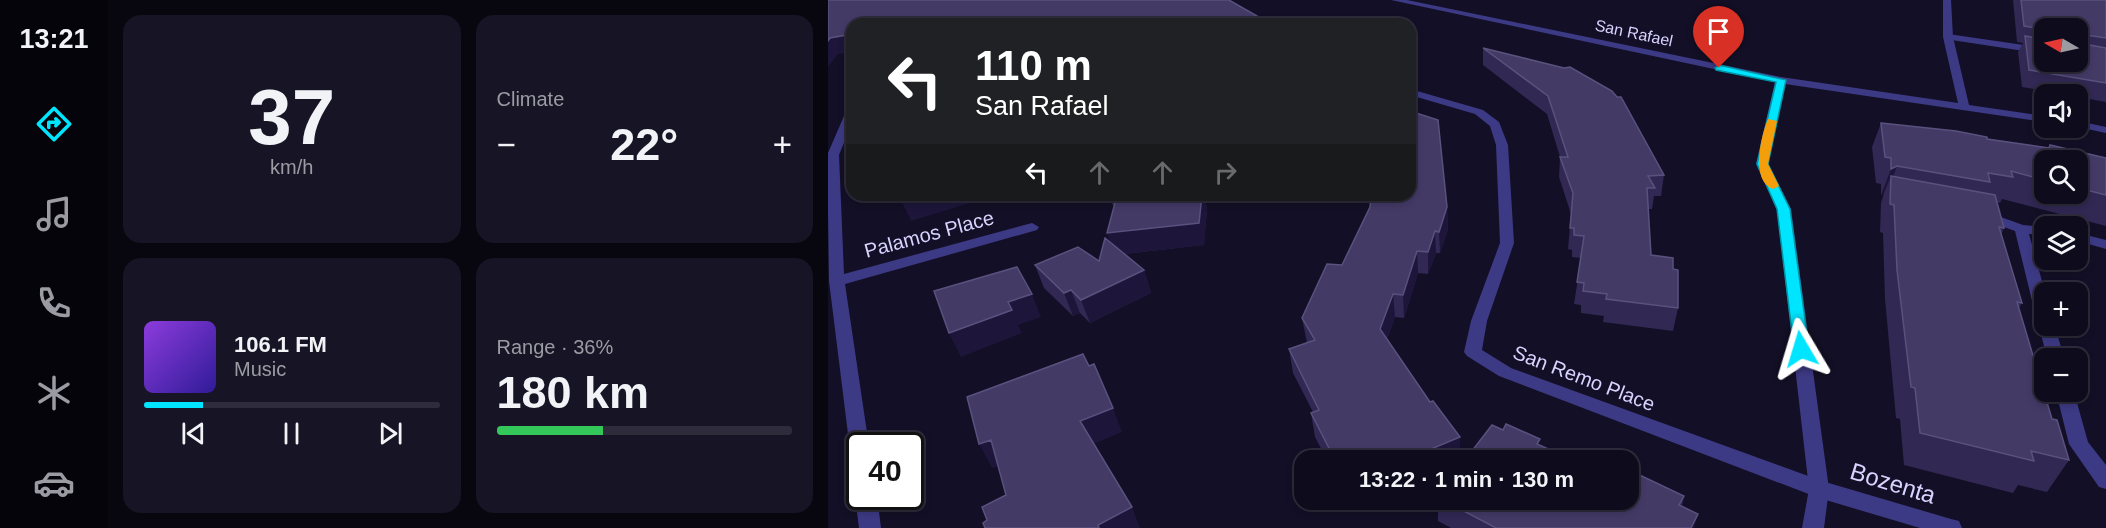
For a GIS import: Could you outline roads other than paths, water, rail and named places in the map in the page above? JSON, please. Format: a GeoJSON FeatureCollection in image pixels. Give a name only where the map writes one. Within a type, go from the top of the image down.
{"type":"FeatureCollection","features":[{"type":"Feature","properties":{"kind":"street","name":"San Rafael"},"geometry":{"type":"LineString","coordinates":[[1395,0],[1781,80],[1964,105],[2034,117]]}},
{"type":"Feature","properties":{"kind":"street"},"geometry":{"type":"LineString","coordinates":[[1947,0],[1948,37],[1964,105]]}},
{"type":"Feature","properties":{"kind":"street"},"geometry":{"type":"LineString","coordinates":[[1948,37],[2034,50]]}},
{"type":"Feature","properties":{"kind":"street"},"geometry":{"type":"LineString","coordinates":[[1781,80],[1762,164],[1784,209],[1819,489],[1813,528]]}},
{"type":"Feature","properties":{"kind":"street","name":"San Remo Place"},"geometry":{"type":"LineString","coordinates":[[1416,94],[1479,112],[1495,124],[1502,146],[1507,243],[1479,321],[1473,352],[1505,372],[1819,489]]}},
{"type":"Feature","properties":{"kind":"street"},"geometry":{"type":"LineString","coordinates":[[846,124],[833,155],[837,281],[858,432]]}},
{"type":"Feature","properties":{"kind":"street"},"geometry":{"type":"LineString","coordinates":[[2088,126],[2106,130]]}},
{"type":"Feature","properties":{"kind":"street"},"geometry":{"type":"LineString","coordinates":[[1969,212],[2021,229],[2034,230]]}},
{"type":"Feature","properties":{"kind":"street","name":"Palamos Place"},"geometry":{"type":"LineString","coordinates":[[837,281],[1032,228]]}},
{"type":"Feature","properties":{"kind":"street"},"geometry":{"type":"LineString","coordinates":[[2021,229],[2035,282]]}},
{"type":"Feature","properties":{"kind":"street"},"geometry":{"type":"LineString","coordinates":[[2088,240],[2106,245]]}},
{"type":"Feature","properties":{"kind":"street"},"geometry":{"type":"LineString","coordinates":[[2068,402],[2079,444],[2106,481]]}},
{"type":"Feature","properties":{"kind":"street","name":"Bozenta"},"geometry":{"type":"LineString","coordinates":[[1819,489],[1951,528]]}},
{"type":"Feature","properties":{"kind":"street"},"geometry":{"type":"LineString","coordinates":[[868,510],[870,528]]}}]}
